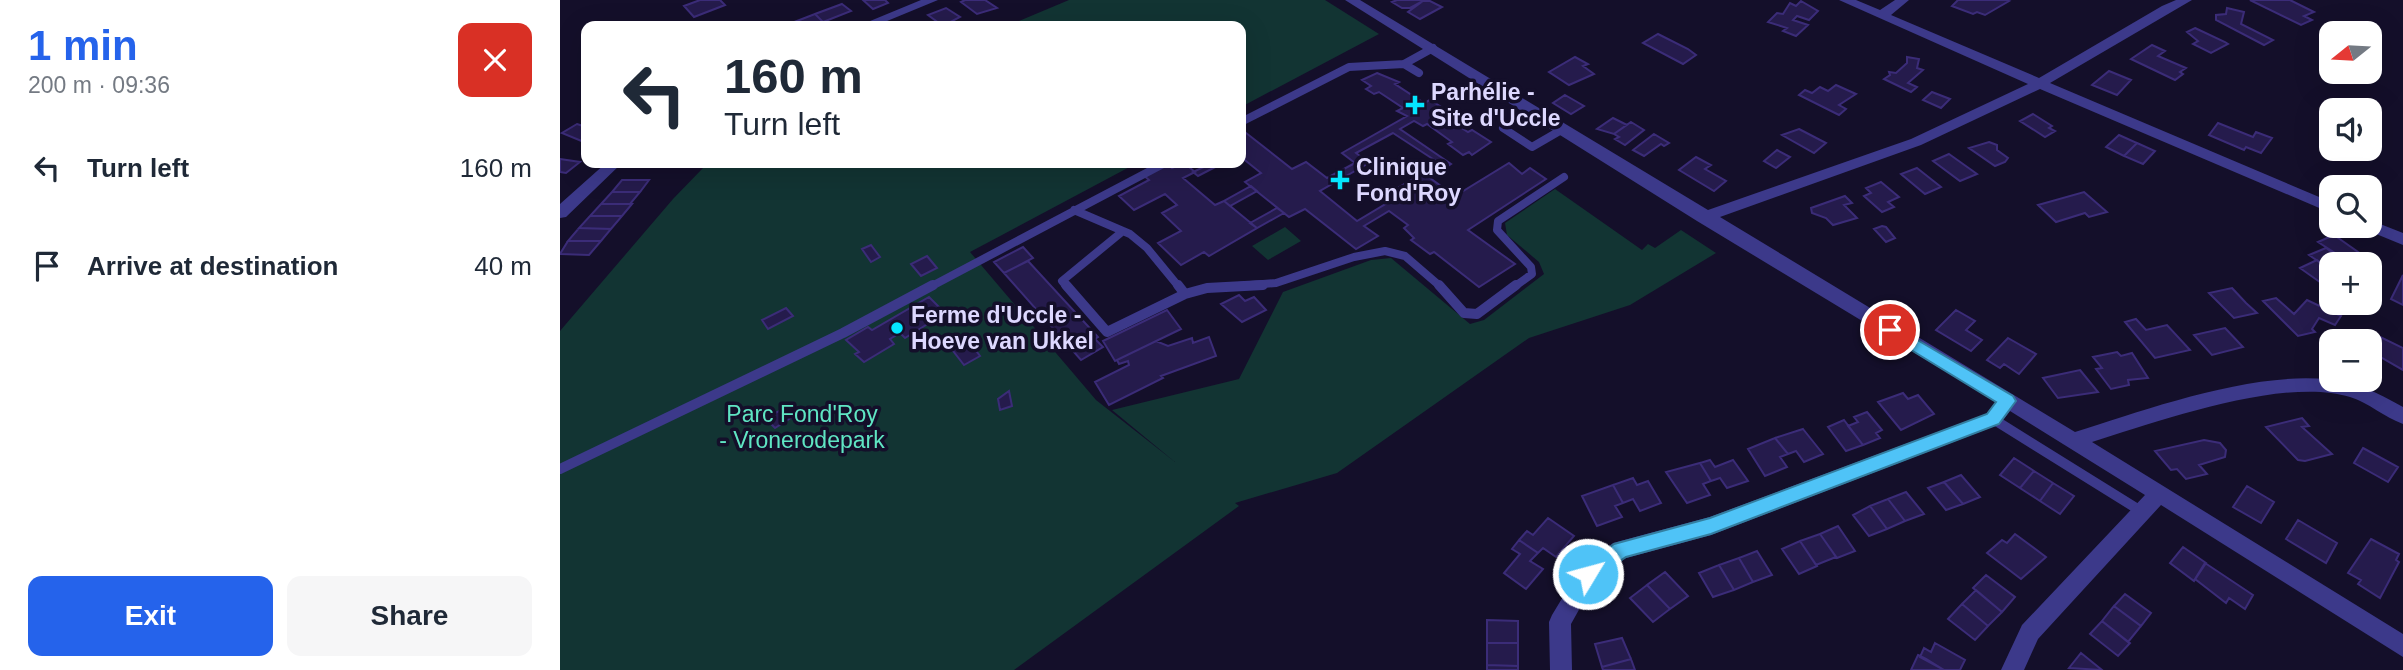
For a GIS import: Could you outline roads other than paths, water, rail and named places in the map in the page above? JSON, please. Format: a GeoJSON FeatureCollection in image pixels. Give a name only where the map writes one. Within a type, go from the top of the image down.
{"type":"FeatureCollection","features":[{"type":"Feature","properties":{"kind":"street"},"geometry":{"type":"LineString","coordinates":[[877,21],[932,0]]}},
{"type":"Feature","properties":{"kind":"street"},"geometry":{"type":"LineString","coordinates":[[1351,0],[1433,48],[1703,217],[2073,440],[2403,646]]}},
{"type":"Feature","properties":{"kind":"street"},"geometry":{"type":"LineString","coordinates":[[1845,0],[2319,203]]}},
{"type":"Feature","properties":{"kind":"street"},"geometry":{"type":"LineString","coordinates":[[1881,16],[1903,0]]}},
{"type":"Feature","properties":{"kind":"street"},"geometry":{"type":"LineString","coordinates":[[1703,217],[1899,150],[2039,84],[2134,26],[2186,0]]}},
{"type":"Feature","properties":{"kind":"street"},"geometry":{"type":"LineString","coordinates":[[560,213],[610,168]]}},
{"type":"Feature","properties":{"kind":"street"},"geometry":{"type":"LineString","coordinates":[[2382,230],[2403,239]]}},
{"type":"Feature","properties":{"kind":"street"},"geometry":{"type":"LineString","coordinates":[[2073,440],[2162,413],[2296,383],[2319,383]]}},
{"type":"Feature","properties":{"kind":"street"},"geometry":{"type":"LineString","coordinates":[[2361,392],[2403,416]]}},
{"type":"Feature","properties":{"kind":"street"},"geometry":{"type":"LineString","coordinates":[[1561,670],[1560,622],[1588,574],[1620,550],[1711,526],[1993,419],[2007,401]]}},
{"type":"Feature","properties":{"kind":"street"},"geometry":{"type":"LineString","coordinates":[[2012,670],[2030,632],[2159,494]]}},
{"type":"Feature","properties":{"kind":"lane"},"geometry":{"type":"LineString","coordinates":[[1246,119],[1349,68],[1404,64],[1433,48]]}},
{"type":"Feature","properties":{"kind":"lane"},"geometry":{"type":"LineString","coordinates":[[1404,64],[1419,73]]}},
{"type":"Feature","properties":{"kind":"lane"},"geometry":{"type":"LineString","coordinates":[[1272,106],[1281,113]]}},
{"type":"Feature","properties":{"kind":"lane"},"geometry":{"type":"LineString","coordinates":[[1532,110],[1500,126],[1543,154]]}},
{"type":"Feature","properties":{"kind":"lane"},"geometry":{"type":"LineString","coordinates":[[1532,147],[1563,129]]}},
{"type":"Feature","properties":{"kind":"lane"},"geometry":{"type":"LineString","coordinates":[[560,469],[843,333],[1156,168]]}},
{"type":"Feature","properties":{"kind":"lane"},"geometry":{"type":"LineString","coordinates":[[1123,231],[1062,281],[1107,332],[1197,289],[1241,289],[1274,283],[1374,252],[1395,252],[1437,283],[1464,313],[1477,314],[1532,274],[1532,265],[1527,258],[1497,230],[1499,221],[1564,177]]}},
{"type":"Feature","properties":{"kind":"lane"},"geometry":{"type":"LineString","coordinates":[[1074,211],[1123,231],[1147,248],[1185,294]]}},
{"type":"Feature","properties":{"kind":"lane"},"geometry":{"type":"LineString","coordinates":[[1993,419],[2144,513]]}},
{"type":"Feature","properties":{"kind":"place","name":"Parhélie - Site d'Uccle"},"geometry":{"type":"Point","coordinates":[1415,105]}},
{"type":"Feature","properties":{"kind":"place","name":"Clinique Fond'Roy"},"geometry":{"type":"Point","coordinates":[1340,180]}},
{"type":"Feature","properties":{"kind":"place","name":"Ferme d'Uccle - Hoeve van Ukkel"},"geometry":{"type":"Point","coordinates":[897,328]}},
{"type":"Feature","properties":{"kind":"park label","name":"Parc Fond'Roy - Vronerodepark"},"geometry":{"type":"Point","coordinates":[802,427]}}]}
